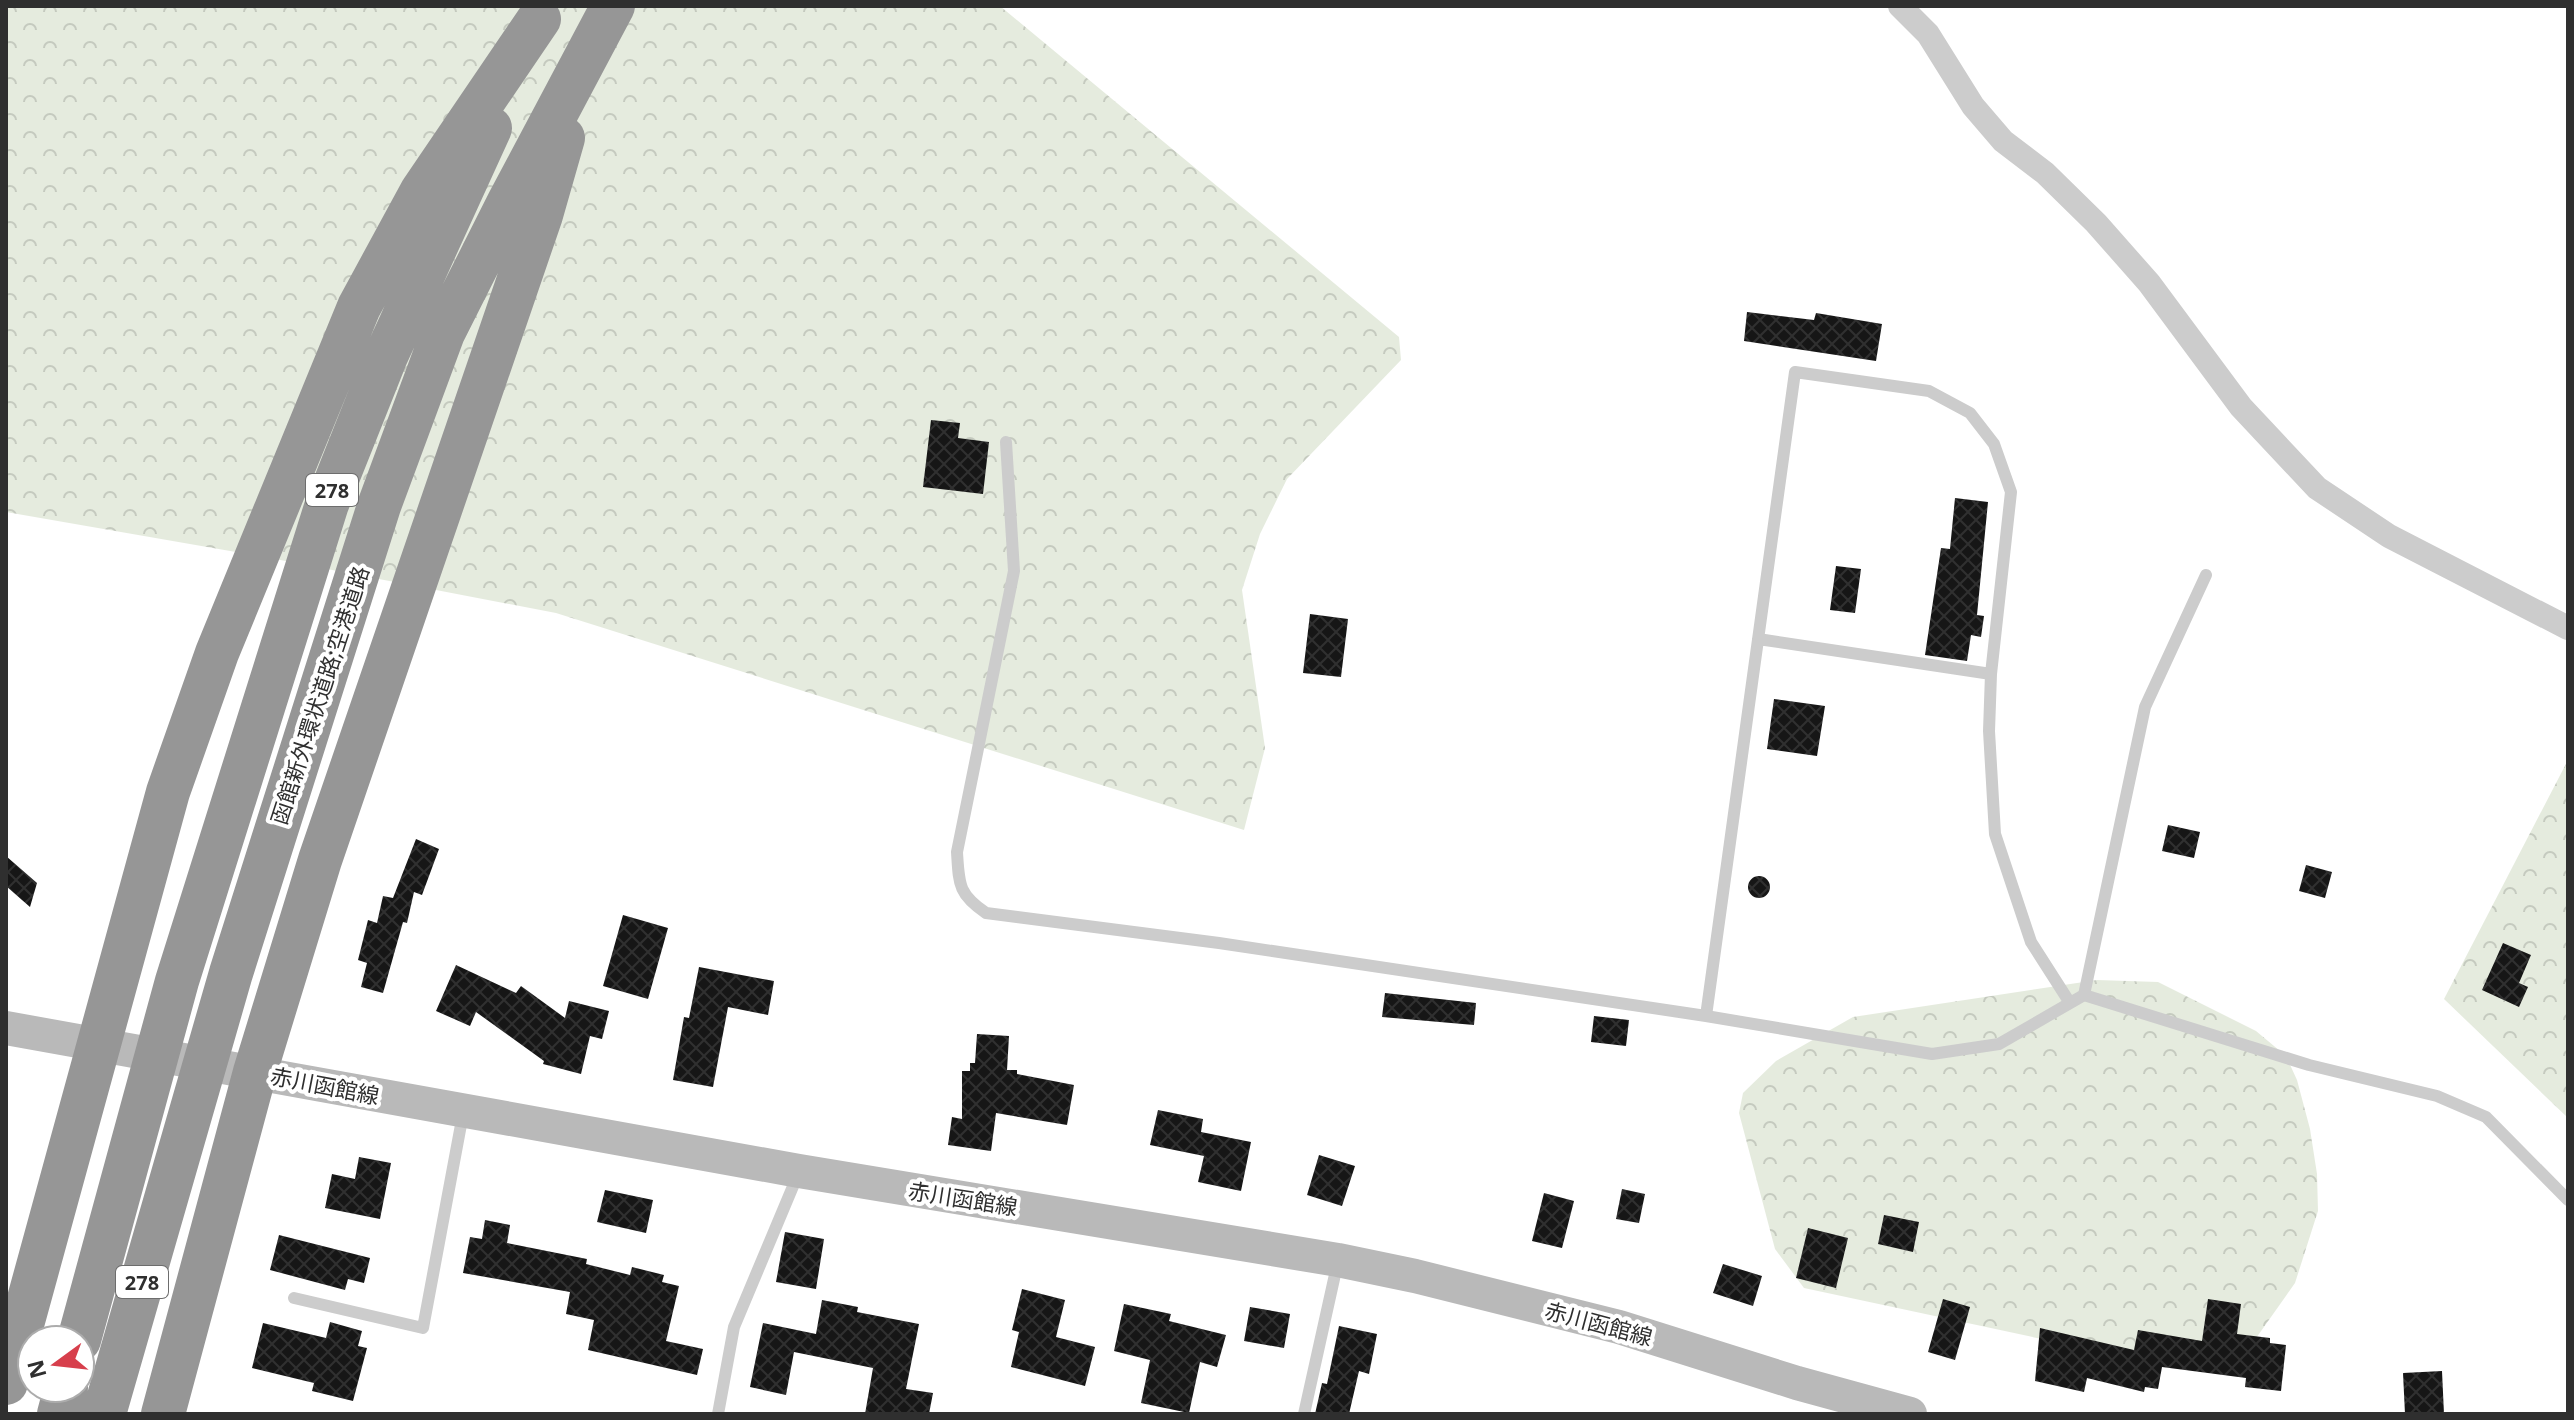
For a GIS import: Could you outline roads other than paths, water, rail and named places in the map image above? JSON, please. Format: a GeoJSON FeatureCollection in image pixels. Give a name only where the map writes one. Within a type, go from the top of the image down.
{"type":"FeatureCollection","features":[{"type":"Feature","properties":{"kind":"highway","name":"函館新外環状道路;空港道路"},"geometry":{"type":"LineString","coordinates":[[104,1414],[231,973],[379,506],[443,333],[613,6]]}},
{"type":"Feature","properties":{"kind":"highway"},"geometry":{"type":"LineString","coordinates":[[6,1383],[168,792],[267,526],[359,307],[422,191],[543,13]]}},
{"type":"Feature","properties":{"kind":"highway","name":"278"},"geometry":{"type":"LineString","coordinates":[[83,1324],[177,981],[327,504],[386,356],[543,13]]}},
{"type":"Feature","properties":{"kind":"highway"},"geometry":{"type":"LineString","coordinates":[[163,1414],[255,1072],[320,860],[541,215],[591,45]]}},
{"type":"Feature","properties":{"kind":"main road","name":"赤川函館線"},"geometry":{"type":"LineString","coordinates":[[6,1028],[799,1171],[1338,1260],[1619,1327],[1797,1383],[1910,1414]]}},
{"type":"Feature","properties":{"kind":"street"},"geometry":{"type":"LineString","coordinates":[[1900,6],[1928,34],[1973,106],[2003,141],[2045,173],[2096,223],[2149,283],[2241,407],[2317,488],[2389,536],[2568,628]]}},
{"type":"Feature","properties":{"kind":"lane"},"geometry":{"type":"LineString","coordinates":[[1706,1016],[1795,372],[1929,391],[1970,413],[1994,444],[2011,492],[1991,674],[1989,731],[1995,834],[2031,942],[2070,1003]]}},
{"type":"Feature","properties":{"kind":"lane"},"geometry":{"type":"LineString","coordinates":[[1006,442],[1014,571],[957,852],[959,883],[966,899],[986,913],[1219,943],[1706,1016],[1932,1054],[1999,1044],[2084,995],[2309,1065],[2437,1096],[2486,1117],[2568,1200]]}},
{"type":"Feature","properties":{"kind":"lane"},"geometry":{"type":"LineString","coordinates":[[2084,995],[2145,707],[2206,575]]}},
{"type":"Feature","properties":{"kind":"lane"},"geometry":{"type":"LineString","coordinates":[[1758,639],[1991,674]]}},
{"type":"Feature","properties":{"kind":"lane"},"geometry":{"type":"LineString","coordinates":[[294,1298],[423,1328],[463,1111]]}},
{"type":"Feature","properties":{"kind":"lane"},"geometry":{"type":"LineString","coordinates":[[718,1414],[734,1327],[799,1171]]}},
{"type":"Feature","properties":{"kind":"lane"},"geometry":{"type":"LineString","coordinates":[[1304,1414],[1338,1260]]}}]}
